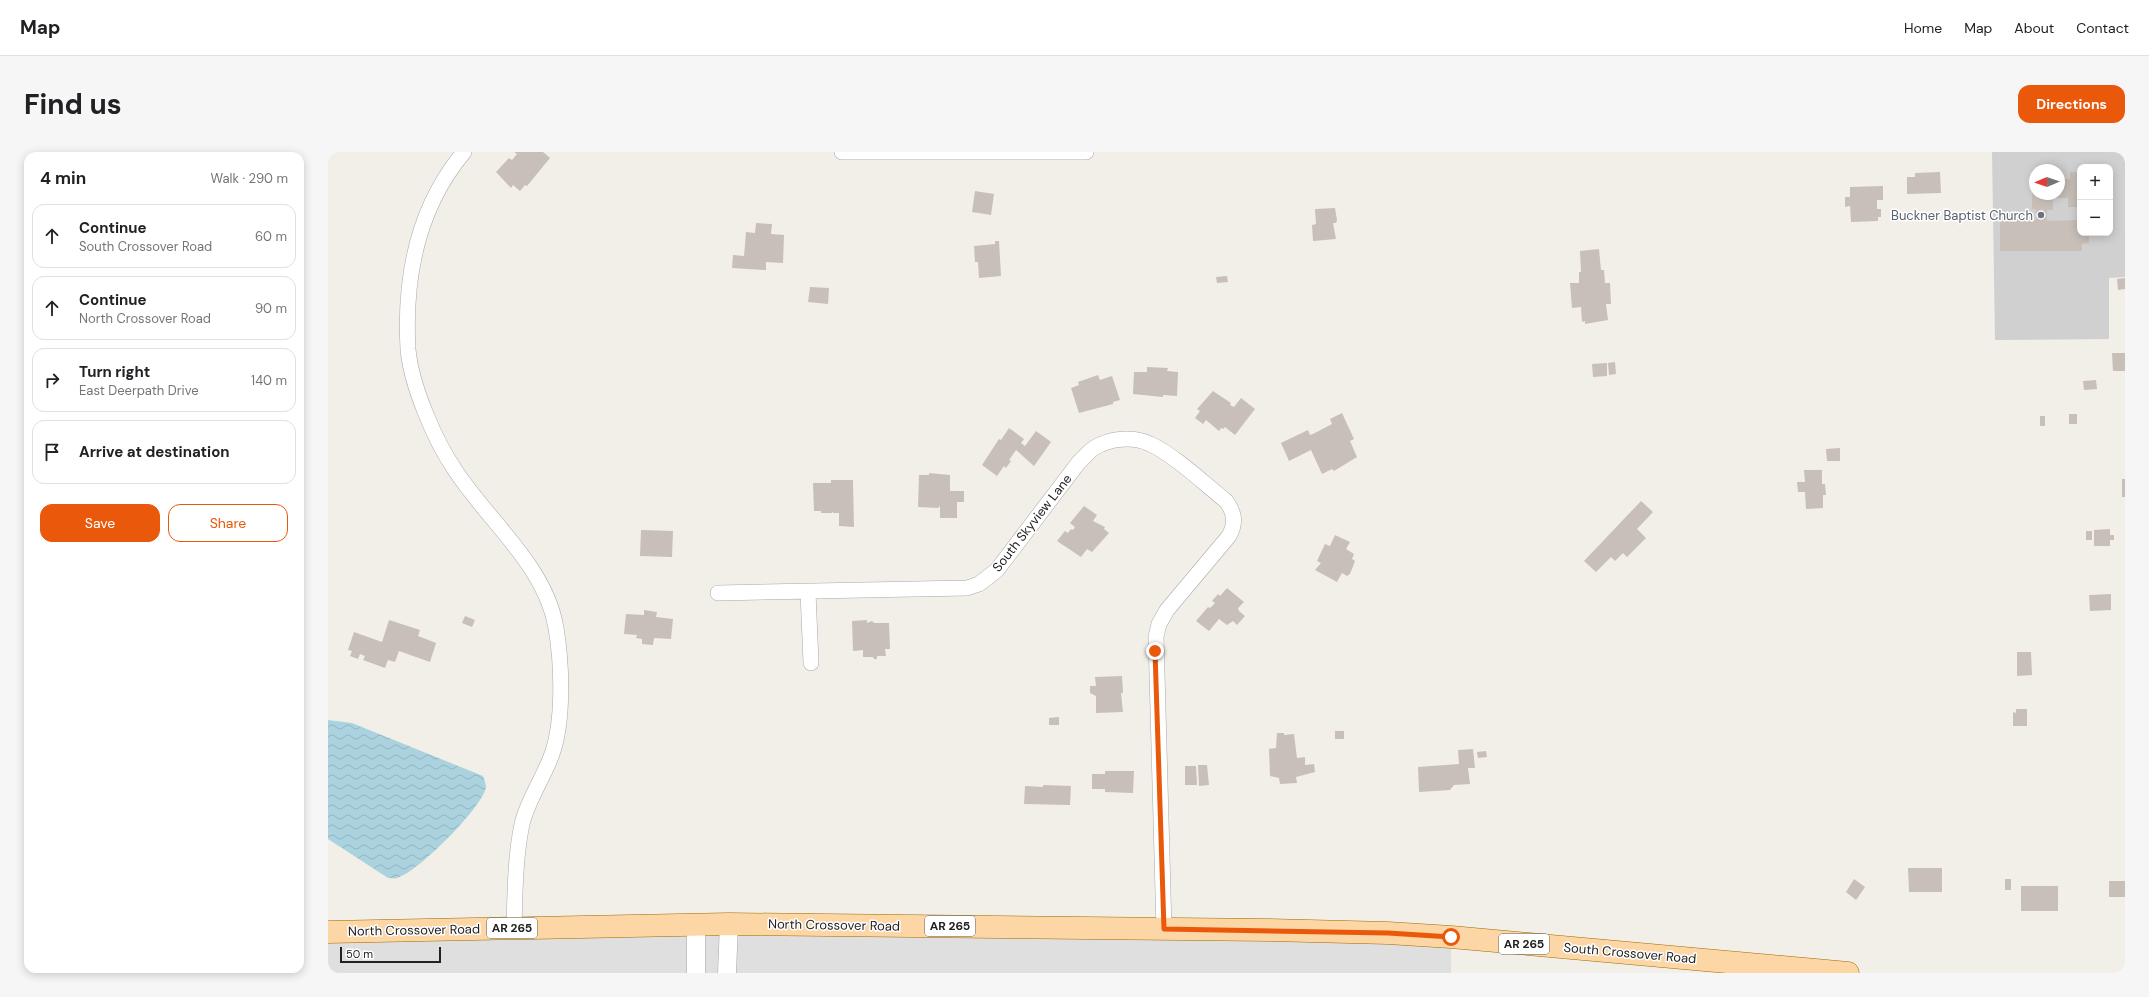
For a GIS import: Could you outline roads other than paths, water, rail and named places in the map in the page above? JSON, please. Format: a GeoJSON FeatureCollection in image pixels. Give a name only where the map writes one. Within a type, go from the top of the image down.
{"type":"FeatureCollection","features":[{"type":"Feature","properties":{"kind":"main road","name":"North Crossover Road"},"geometry":{"type":"LineString","coordinates":[[328,932],[696,924],[1340,932]]}},
{"type":"Feature","properties":{"kind":"main road","name":"South Crossover Road"},"geometry":{"type":"LineString","coordinates":[[1340,932],[1451,937],[1707,967],[1848,973]]}},
{"type":"Feature","properties":{"kind":"street"},"geometry":{"type":"LineString","coordinates":[[464,152],[448,171],[428,210],[414,251],[409,284],[408,351],[416,388],[433,429],[454,470],[530,567],[544,594],[556,626],[560,658],[559,724],[552,753],[523,821],[516,859],[514,928]]}},
{"type":"Feature","properties":{"kind":"street"},"geometry":{"type":"LineString","coordinates":[[842,152],[1086,152]]}},
{"type":"Feature","properties":{"kind":"street","name":"South Skyview Lane"},"geometry":{"type":"LineString","coordinates":[[718,593],[967,588],[979,584],[997,570],[1079,462],[1094,448],[1115,439],[1134,439],[1150,444],[1164,452],[1226,501],[1232,509],[1234,527],[1229,536],[1167,610],[1159,624],[1156,637],[1164,929]]}},
{"type":"Feature","properties":{"kind":"street"},"geometry":{"type":"LineString","coordinates":[[808,592],[811,663]]}},
{"type":"Feature","properties":{"kind":"street"},"geometry":{"type":"LineString","coordinates":[[696,924],[696,973]]}},
{"type":"Feature","properties":{"kind":"street"},"geometry":{"type":"LineString","coordinates":[[727,973],[730,924]]}},
{"type":"Feature","properties":{"kind":"water"},"geometry":{"type":"Polygon","coordinates":[[[328,720],[352,723],[483,776],[486,787],[474,809],[433,852],[419,864],[397,878],[388,878],[328,839],[328,720]]]}},
{"type":"Feature","properties":{"kind":"place","name":"Buckner Baptist Church"},"geometry":{"type":"Point","coordinates":[2041,215]}}]}
